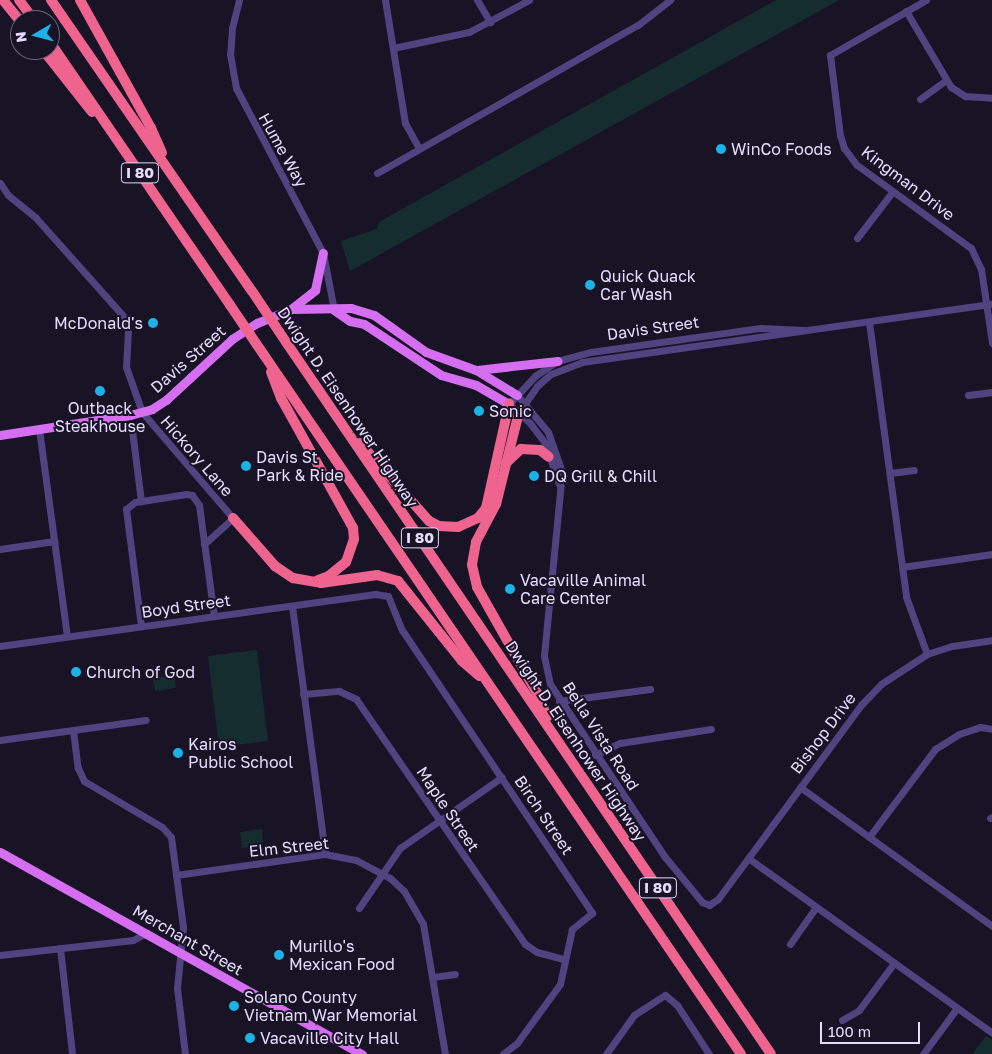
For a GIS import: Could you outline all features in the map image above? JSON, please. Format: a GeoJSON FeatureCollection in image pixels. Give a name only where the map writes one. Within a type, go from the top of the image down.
{"type":"FeatureCollection","features":[{"type":"Feature","properties":{"kind":"highway"},"geometry":{"type":"LineString","coordinates":[[2,0],[11,10]]}},
{"type":"Feature","properties":{"kind":"highway","name":"Dwight D. Eisenhower Highway"},"geometry":{"type":"LineString","coordinates":[[51,0],[252,291],[772,1054]]}},
{"type":"Feature","properties":{"kind":"highway"},"geometry":{"type":"LineString","coordinates":[[80,0],[151,128],[170,172]]}},
{"type":"Feature","properties":{"kind":"highway","name":"I 80"},"geometry":{"type":"LineString","coordinates":[[60,57],[741,1054]]}},
{"type":"Feature","properties":{"kind":"highway"},"geometry":{"type":"LineString","coordinates":[[50,60],[70,87],[121,145]]}},
{"type":"Feature","properties":{"kind":"highway"},"geometry":{"type":"LineString","coordinates":[[264,354],[281,398],[353,528],[354,539],[346,562],[329,576],[311,582]]}},
{"type":"Feature","properties":{"kind":"highway"},"geometry":{"type":"LineString","coordinates":[[347,432],[376,458],[429,521],[439,526],[458,527],[478,518],[486,508],[509,404]]}},
{"type":"Feature","properties":{"kind":"highway"},"geometry":{"type":"LineString","coordinates":[[519,412],[496,504],[476,542],[474,575],[537,693],[554,734]]}},
{"type":"Feature","properties":{"kind":"highway"},"geometry":{"type":"LineString","coordinates":[[506,463],[524,448],[540,450],[549,457]]}},
{"type":"Feature","properties":{"kind":"highway"},"geometry":{"type":"LineString","coordinates":[[233,518],[275,566],[293,578],[311,582],[378,576],[393,578],[412,595],[462,661],[490,686]]}},
{"type":"Feature","properties":{"kind":"highway"},"geometry":{"type":"LineString","coordinates":[[763,1042],[777,1054]]}},
{"type":"Feature","properties":{"kind":"main road"},"geometry":{"type":"LineString","coordinates":[[291,309],[315,290],[323,253]]}},
{"type":"Feature","properties":{"kind":"main road","name":"Davis Street"},"geometry":{"type":"LineString","coordinates":[[0,435],[142,412],[166,400],[232,339],[257,323],[291,309],[320,307],[334,310],[351,308],[374,315],[426,352],[476,370],[517,395]]}},
{"type":"Feature","properties":{"kind":"main road","name":"Davis Street"},"geometry":{"type":"LineString","coordinates":[[334,310],[350,321],[370,328],[441,375],[476,386],[509,404]]}},
{"type":"Feature","properties":{"kind":"main road"},"geometry":{"type":"LineString","coordinates":[[476,370],[557,361]]}},
{"type":"Feature","properties":{"kind":"main road","name":"Merchant Street"},"geometry":{"type":"LineString","coordinates":[[0,852],[362,1054]]}},
{"type":"Feature","properties":{"kind":"street","name":"Hume Way"},"geometry":{"type":"LineString","coordinates":[[239,0],[232,28],[230,54],[236,88],[323,253],[334,310]]}},
{"type":"Feature","properties":{"kind":"street"},"geometry":{"type":"LineString","coordinates":[[385,0],[405,123],[419,148]]}},
{"type":"Feature","properties":{"kind":"street"},"geometry":{"type":"LineString","coordinates":[[477,0],[490,22]]}},
{"type":"Feature","properties":{"kind":"street"},"geometry":{"type":"LineString","coordinates":[[392,48],[455,37],[490,22],[528,0]]}},
{"type":"Feature","properties":{"kind":"street"},"geometry":{"type":"LineString","coordinates":[[376,173],[638,25],[670,0]]}},
{"type":"Feature","properties":{"kind":"street","name":"Kingman Drive"},"geometry":{"type":"LineString","coordinates":[[926,0],[830,55],[844,148],[857,165],[972,248],[981,269],[989,305],[992,343]]}},
{"type":"Feature","properties":{"kind":"street"},"geometry":{"type":"LineString","coordinates":[[906,11],[945,80],[965,96],[992,98]]}},
{"type":"Feature","properties":{"kind":"street"},"geometry":{"type":"LineString","coordinates":[[920,99],[945,80]]}},
{"type":"Feature","properties":{"kind":"street"},"geometry":{"type":"LineString","coordinates":[[0,183],[8,195],[36,218],[124,318],[128,330],[126,367],[142,412]]}},
{"type":"Feature","properties":{"kind":"street"},"geometry":{"type":"LineString","coordinates":[[857,238],[893,191]]}},
{"type":"Feature","properties":{"kind":"street","name":"Davis Street"},"geometry":{"type":"LineString","coordinates":[[807,330],[760,328],[591,352],[557,361],[509,404],[519,412],[536,386],[552,374],[582,362],[989,305]]}},
{"type":"Feature","properties":{"kind":"street"},"geometry":{"type":"LineString","coordinates":[[869,322],[909,608],[927,654]]}},
{"type":"Feature","properties":{"kind":"street"},"geometry":{"type":"LineString","coordinates":[[968,395],[992,392]]}},
{"type":"Feature","properties":{"kind":"street","name":"Davis Street"},"geometry":{"type":"LineString","coordinates":[[517,395],[526,402]]}},
{"type":"Feature","properties":{"kind":"street","name":"Bella Vista Road"},"geometry":{"type":"LineString","coordinates":[[526,402],[554,444],[562,472],[559,484],[544,656],[546,671],[560,701],[595,755],[695,896],[709,905],[718,899]]}},
{"type":"Feature","properties":{"kind":"street","name":"Hickory Lane"},"geometry":{"type":"LineString","coordinates":[[142,412],[233,518]]}},
{"type":"Feature","properties":{"kind":"street","name":"Bella Vista Road"},"geometry":{"type":"LineString","coordinates":[[519,412],[538,433],[559,484]]}},
{"type":"Feature","properties":{"kind":"street"},"geometry":{"type":"LineString","coordinates":[[39,429],[67,636]]}},
{"type":"Feature","properties":{"kind":"street"},"geometry":{"type":"LineString","coordinates":[[132,430],[141,501]]}},
{"type":"Feature","properties":{"kind":"street"},"geometry":{"type":"LineString","coordinates":[[890,473],[914,470]]}},
{"type":"Feature","properties":{"kind":"street"},"geometry":{"type":"LineString","coordinates":[[141,626],[125,514],[129,505],[141,501],[192,495],[199,505],[214,616]]}},
{"type":"Feature","properties":{"kind":"street"},"geometry":{"type":"LineString","coordinates":[[204,544],[233,518]]}},
{"type":"Feature","properties":{"kind":"street"},"geometry":{"type":"LineString","coordinates":[[0,549],[54,541]]}},
{"type":"Feature","properties":{"kind":"street"},"geometry":{"type":"LineString","coordinates":[[902,567],[992,554]]}},
{"type":"Feature","properties":{"kind":"street","name":"Boyd Street"},"geometry":{"type":"LineString","coordinates":[[0,646],[376,594]]}},
{"type":"Feature","properties":{"kind":"street","name":"Birch Street"},"geometry":{"type":"LineString","coordinates":[[376,594],[388,596],[402,630],[502,776],[592,913],[572,929],[560,984],[516,1043],[503,1054]]}},
{"type":"Feature","properties":{"kind":"street"},"geometry":{"type":"LineString","coordinates":[[292,606],[325,854]]}},
{"type":"Feature","properties":{"kind":"street","name":"Bishop Drive"},"geometry":{"type":"LineString","coordinates":[[718,899],[861,705],[898,671],[927,654],[952,646],[992,640]]}},
{"type":"Feature","properties":{"kind":"street"},"geometry":{"type":"LineString","coordinates":[[560,701],[650,689]]}},
{"type":"Feature","properties":{"kind":"street","name":"Maple Street"},"geometry":{"type":"LineString","coordinates":[[303,694],[339,691],[356,699],[524,944],[537,952],[564,959]]}},
{"type":"Feature","properties":{"kind":"street"},"geometry":{"type":"LineString","coordinates":[[0,740],[146,720]]}},
{"type":"Feature","properties":{"kind":"street"},"geometry":{"type":"LineString","coordinates":[[869,837],[935,749],[959,734],[980,727],[992,729]]}},
{"type":"Feature","properties":{"kind":"street"},"geometry":{"type":"LineString","coordinates":[[595,755],[620,743],[712,729]]}},
{"type":"Feature","properties":{"kind":"street"},"geometry":{"type":"LineString","coordinates":[[73,730],[78,768],[84,781],[168,831],[183,927],[177,988],[185,1054]]}},
{"type":"Feature","properties":{"kind":"street"},"geometry":{"type":"LineString","coordinates":[[359,908],[400,848],[502,776]]}},
{"type":"Feature","properties":{"kind":"street"},"geometry":{"type":"LineString","coordinates":[[800,787],[992,926]]}},
{"type":"Feature","properties":{"kind":"street","name":"Elm Street"},"geometry":{"type":"LineString","coordinates":[[176,875],[325,854],[356,860],[382,872],[404,891],[415,907],[423,924],[445,1054]]}},
{"type":"Feature","properties":{"kind":"street"},"geometry":{"type":"LineString","coordinates":[[748,858],[992,1033]]}},
{"type":"Feature","properties":{"kind":"street"},"geometry":{"type":"LineString","coordinates":[[790,944],[816,907]]}},
{"type":"Feature","properties":{"kind":"street"},"geometry":{"type":"LineString","coordinates":[[0,955],[133,940],[147,933]]}},
{"type":"Feature","properties":{"kind":"street"},"geometry":{"type":"LineString","coordinates":[[60,948],[72,1054]]}},
{"type":"Feature","properties":{"kind":"street"},"geometry":{"type":"LineString","coordinates":[[842,1020],[859,1010],[894,963]]}},
{"type":"Feature","properties":{"kind":"street"},"geometry":{"type":"LineString","coordinates":[[433,977],[455,974]]}},
{"type":"Feature","properties":{"kind":"street"},"geometry":{"type":"LineString","coordinates":[[606,1054],[634,1015],[649,1003],[665,995],[676,1004],[709,1054]]}},
{"type":"Feature","properties":{"kind":"street"},"geometry":{"type":"LineString","coordinates":[[924,1054],[957,1008]]}},
{"type":"Feature","properties":{"kind":"green space"},"geometry":{"type":"Polygon","coordinates":[[[776,0],[839,0],[350,271],[341,241],[377,229],[379,222],[776,0]]]}},
{"type":"Feature","properties":{"kind":"green space"},"geometry":{"type":"Polygon","coordinates":[[[257,650],[268,741],[219,747],[208,656],[257,650]]]}},
{"type":"Feature","properties":{"kind":"green space"},"geometry":{"type":"Polygon","coordinates":[[[174,675],[176,688],[155,691],[153,678],[174,675]]]}},
{"type":"Feature","properties":{"kind":"green space"},"geometry":{"type":"Polygon","coordinates":[[[262,829],[263,845],[242,848],[240,832],[262,829]]]}},
{"type":"Feature","properties":{"kind":"green space"},"geometry":{"type":"Polygon","coordinates":[[[986,1036],[992,1040],[992,1054],[972,1054],[986,1036]]]}},
{"type":"Feature","properties":{"kind":"place","name":"WinCo Foods"},"geometry":{"type":"Point","coordinates":[721,149]}},
{"type":"Feature","properties":{"kind":"place","name":"Quick Quack Car Wash"},"geometry":{"type":"Point","coordinates":[590,285]}},
{"type":"Feature","properties":{"kind":"place","name":"McDonald's"},"geometry":{"type":"Point","coordinates":[153,323]}},
{"type":"Feature","properties":{"kind":"place","name":"Outback Steakhouse"},"geometry":{"type":"Point","coordinates":[100,391]}},
{"type":"Feature","properties":{"kind":"place","name":"Sonic"},"geometry":{"type":"Point","coordinates":[479,411]}},
{"type":"Feature","properties":{"kind":"place","name":"Davis St Park & Ride"},"geometry":{"type":"Point","coordinates":[246,466]}},
{"type":"Feature","properties":{"kind":"place","name":"DQ Grill & Chill"},"geometry":{"type":"Point","coordinates":[534,476]}},
{"type":"Feature","properties":{"kind":"place","name":"Vacaville Animal Care Center"},"geometry":{"type":"Point","coordinates":[510,589]}},
{"type":"Feature","properties":{"kind":"place","name":"Church of God"},"geometry":{"type":"Point","coordinates":[76,672]}},
{"type":"Feature","properties":{"kind":"place","name":"Kairos Public School"},"geometry":{"type":"Point","coordinates":[178,753]}},
{"type":"Feature","properties":{"kind":"place","name":"Murillo's Mexican Food"},"geometry":{"type":"Point","coordinates":[279,955]}},
{"type":"Feature","properties":{"kind":"place","name":"Solano County Vietnam War Memorial"},"geometry":{"type":"Point","coordinates":[234,1006]}},
{"type":"Feature","properties":{"kind":"place","name":"Vacaville City Hall"},"geometry":{"type":"Point","coordinates":[250,1038]}}]}
